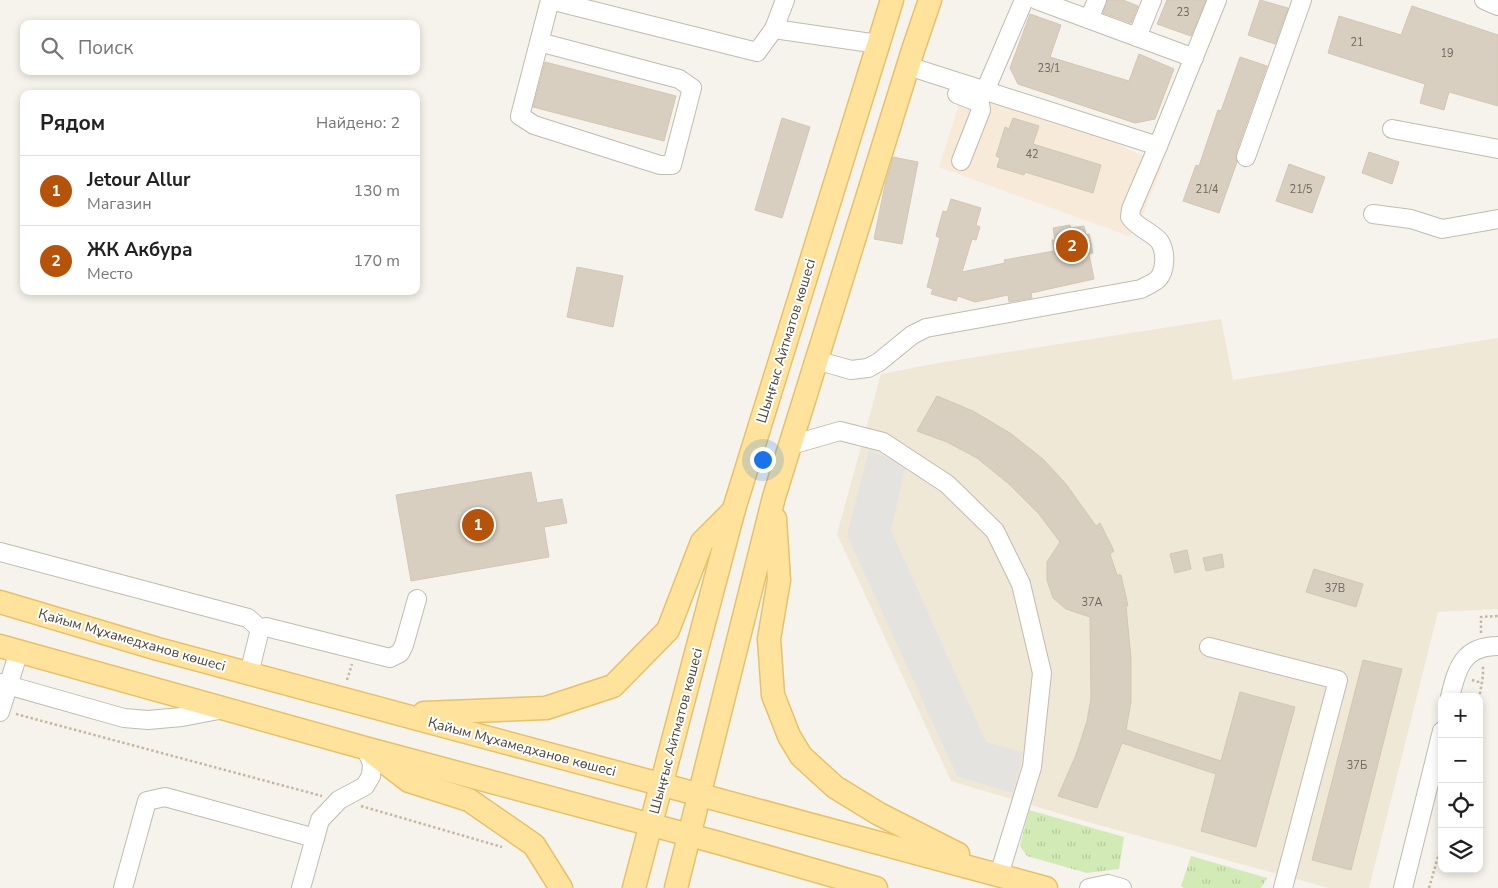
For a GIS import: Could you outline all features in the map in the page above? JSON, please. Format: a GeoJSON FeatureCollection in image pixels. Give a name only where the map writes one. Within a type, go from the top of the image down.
{"type":"FeatureCollection","features":[{"type":"Feature","properties":{"kind":"main road"},"geometry":{"type":"LineString","coordinates":[[676,888],[774,497],[908,64],[930,0]]}},
{"type":"Feature","properties":{"kind":"main road"},"geometry":{"type":"LineString","coordinates":[[908,64],[940,0]]}},
{"type":"Feature","properties":{"kind":"main road","name":"Шыңғыс Айтматов көшесі"},"geometry":{"type":"LineString","coordinates":[[634,888],[734,509],[890,3]]}},
{"type":"Feature","properties":{"kind":"main road"},"geometry":{"type":"LineString","coordinates":[[774,497],[779,580],[769,638],[773,695],[789,736],[801,756],[842,792],[880,814],[999,875]]}},
{"type":"Feature","properties":{"kind":"main road"},"geometry":{"type":"LineString","coordinates":[[394,712],[455,713],[546,708],[613,686],[668,630],[702,542],[734,509]]}},
{"type":"Feature","properties":{"kind":"main road","name":"Қайым Мұхамедханов көшесі"},"geometry":{"type":"LineString","coordinates":[[0,602],[249,674],[1046,888]]}},
{"type":"Feature","properties":{"kind":"main road"},"geometry":{"type":"LineString","coordinates":[[9,649],[365,748],[690,835],[876,888]]}},
{"type":"Feature","properties":{"kind":"main road"},"geometry":{"type":"LineString","coordinates":[[365,748],[409,781],[469,800],[534,845],[560,888]]}},
{"type":"Feature","properties":{"kind":"street"},"geometry":{"type":"LineString","coordinates":[[539,42],[679,79],[692,88],[672,165],[660,165],[534,125],[520,116],[539,42],[550,0],[601,6],[757,52],[774,29],[785,0]]}},
{"type":"Feature","properties":{"kind":"street"},"geometry":{"type":"LineString","coordinates":[[985,91],[1024,0]]}},
{"type":"Feature","properties":{"kind":"street"},"geometry":{"type":"LineString","coordinates":[[1037,0],[1194,58]]}},
{"type":"Feature","properties":{"kind":"street"},"geometry":{"type":"LineString","coordinates":[[1089,19],[1097,0]]}},
{"type":"Feature","properties":{"kind":"street"},"geometry":{"type":"LineString","coordinates":[[1137,37],[1152,0]]}},
{"type":"Feature","properties":{"kind":"street"},"geometry":{"type":"LineString","coordinates":[[816,360],[851,370],[868,368],[880,362],[912,335],[926,328],[1142,289],[1158,280],[1162,272],[1165,256],[1160,241],[1134,223],[1130,218],[1131,209],[1218,0]]}},
{"type":"Feature","properties":{"kind":"street"},"geometry":{"type":"LineString","coordinates":[[1246,157],[1302,0]]}},
{"type":"Feature","properties":{"kind":"street"},"geometry":{"type":"LineString","coordinates":[[1484,0],[1498,6]]}},
{"type":"Feature","properties":{"kind":"street"},"geometry":{"type":"LineString","coordinates":[[774,29],[878,44]]}},
{"type":"Feature","properties":{"kind":"street"},"geometry":{"type":"LineString","coordinates":[[908,64],[985,91],[1158,146]]}},
{"type":"Feature","properties":{"kind":"street"},"geometry":{"type":"LineString","coordinates":[[908,64],[958,94],[980,102],[981,110],[961,161]]}},
{"type":"Feature","properties":{"kind":"street"},"geometry":{"type":"LineString","coordinates":[[1392,129],[1498,149]]}},
{"type":"Feature","properties":{"kind":"street"},"geometry":{"type":"LineString","coordinates":[[1373,214],[1411,219],[1442,229],[1498,219]]}},
{"type":"Feature","properties":{"kind":"street"},"geometry":{"type":"LineString","coordinates":[[791,445],[840,431],[883,442],[947,484],[995,531],[1021,584],[1042,673],[1032,767],[999,875]]}},
{"type":"Feature","properties":{"kind":"street"},"geometry":{"type":"LineString","coordinates":[[0,552],[248,618],[260,629]]}},
{"type":"Feature","properties":{"kind":"street"},"geometry":{"type":"LineString","coordinates":[[260,629],[266,627],[390,658],[400,653],[404,645],[417,598]]}},
{"type":"Feature","properties":{"kind":"street"},"geometry":{"type":"LineString","coordinates":[[249,674],[260,629]]}},
{"type":"Feature","properties":{"kind":"street"},"geometry":{"type":"LineString","coordinates":[[1209,646],[1338,680],[1283,888]]}},
{"type":"Feature","properties":{"kind":"street"},"geometry":{"type":"LineString","coordinates":[[1451,693],[1457,670],[1468,654],[1489,646],[1498,646]]}},
{"type":"Feature","properties":{"kind":"street"},"geometry":{"type":"LineString","coordinates":[[0,711],[9,649]]}},
{"type":"Feature","properties":{"kind":"street"},"geometry":{"type":"LineString","coordinates":[[4,684],[124,718],[148,720],[182,718],[225,709]]}},
{"type":"Feature","properties":{"kind":"street"},"geometry":{"type":"LineString","coordinates":[[1403,888],[1440,738]]}},
{"type":"Feature","properties":{"kind":"street"},"geometry":{"type":"LineString","coordinates":[[301,888],[320,820],[339,800],[365,786],[371,776],[372,763],[365,748]]}},
{"type":"Feature","properties":{"kind":"street"},"geometry":{"type":"LineString","coordinates":[[123,888],[147,801],[165,797],[315,838]]}},
{"type":"Feature","properties":{"kind":"street"},"geometry":{"type":"LineString","coordinates":[[1089,888],[1108,884],[1122,888]]}},
{"type":"Feature","properties":{"kind":"path"},"geometry":{"type":"LineString","coordinates":[[342,698],[357,650]]}},
{"type":"Feature","properties":{"kind":"path"},"geometry":{"type":"LineString","coordinates":[[0,711],[339,800],[442,828],[504,848]]}},
{"type":"Feature","properties":{"kind":"path"},"geometry":{"type":"LineString","coordinates":[[1429,888],[1438,857]]}},
{"type":"Feature","properties":{"kind":"shaded area"},"geometry":{"type":"Polygon","coordinates":[[[968,76],[1163,165],[1137,229],[1129,236],[939,167],[968,76]]]}},
{"type":"Feature","properties":{"kind":"shaded area"},"geometry":{"type":"Polygon","coordinates":[[[1221,319],[1233,380],[1498,338],[1498,609],[1438,612],[1369,888],[1329,888],[1088,822],[951,781],[837,534],[881,374],[944,362],[1221,319]]]}},
{"type":"Feature","properties":{"kind":"shaded area"},"geometry":{"type":"Polygon","coordinates":[[[869,450],[906,465],[891,530],[986,742],[1023,752],[1013,793],[957,776],[847,535],[869,450]]]}},
{"type":"Feature","properties":{"kind":"green space"},"geometry":{"type":"Polygon","coordinates":[[[1029,810],[1124,837],[1119,869],[1087,873],[1027,856],[1020,846],[1029,810]]]}},
{"type":"Feature","properties":{"kind":"green space"},"geometry":{"type":"Polygon","coordinates":[[[1191,856],[1267,878],[1261,888],[1184,888],[1181,886],[1191,856]]]}},
{"type":"Feature","properties":{"kind":"building"},"geometry":{"type":"Polygon","coordinates":[[[1107,0],[1123,0],[1138,6],[1131,23],[1103,13],[1107,0]]]}},
{"type":"Feature","properties":{"kind":"building"},"geometry":{"type":"Polygon","coordinates":[[[1167,0],[1206,0],[1191,36],[1157,24],[1167,0]]]}},
{"type":"Feature","properties":{"kind":"building"},"geometry":{"type":"Polygon","coordinates":[[[1260,0],[1288,8],[1275,44],[1248,35],[1260,0]]]}},
{"type":"Feature","properties":{"kind":"building"},"geometry":{"type":"Polygon","coordinates":[[[1412,6],[1498,35],[1498,106],[1449,92],[1444,110],[1420,103],[1425,84],[1328,53],[1339,16],[1401,35],[1412,6]]]}},
{"type":"Feature","properties":{"kind":"building"},"geometry":{"type":"Polygon","coordinates":[[[1030,14],[1061,25],[1050,57],[1129,81],[1139,54],[1174,69],[1155,119],[1135,123],[1018,84],[1010,68],[1030,14]]]}},
{"type":"Feature","properties":{"kind":"building"},"geometry":{"type":"Polygon","coordinates":[[[1240,57],[1267,66],[1236,153],[1237,162],[1219,213],[1183,201],[1196,165],[1199,166],[1218,110],[1221,111],[1240,57]]]}},
{"type":"Feature","properties":{"kind":"building"},"geometry":{"type":"Polygon","coordinates":[[[545,62],[676,96],[664,141],[533,107],[545,62]]]}},
{"type":"Feature","properties":{"kind":"building"},"geometry":{"type":"Polygon","coordinates":[[[782,118],[810,127],[782,218],[755,210],[782,118]]]}},
{"type":"Feature","properties":{"kind":"building"},"geometry":{"type":"Polygon","coordinates":[[[1013,118],[1039,126],[1033,144],[1101,165],[1093,193],[1025,172],[1024,175],[997,167],[1000,158],[996,156],[1005,127],[1009,129],[1013,118]]]}},
{"type":"Feature","properties":{"kind":"building"},"geometry":{"type":"Polygon","coordinates":[[[1369,152],[1399,162],[1392,184],[1362,173],[1369,152]]]}},
{"type":"Feature","properties":{"kind":"building"},"geometry":{"type":"Polygon","coordinates":[[[893,157],[918,162],[902,244],[874,239],[893,157]]]}},
{"type":"Feature","properties":{"kind":"building"},"geometry":{"type":"Polygon","coordinates":[[[1289,164],[1325,177],[1312,213],[1276,201],[1289,164]]]}},
{"type":"Feature","properties":{"kind":"building"},"geometry":{"type":"Polygon","coordinates":[[[951,199],[981,208],[976,225],[980,227],[976,240],[972,239],[962,272],[1005,263],[1004,260],[1054,251],[1052,240],[1055,240],[1053,228],[1070,225],[1071,228],[1084,226],[1086,235],[1089,234],[1093,253],[1089,254],[1094,279],[1031,293],[1032,298],[1009,302],[1008,295],[975,302],[958,296],[956,301],[931,294],[933,289],[927,287],[940,238],[936,236],[943,211],[947,212],[951,199]]]}},
{"type":"Feature","properties":{"kind":"building"},"geometry":{"type":"Polygon","coordinates":[[[577,267],[623,276],[613,327],[567,317],[577,267]]]}},
{"type":"Feature","properties":{"kind":"building"},"geometry":{"type":"Polygon","coordinates":[[[937,396],[973,411],[1010,433],[1043,459],[1066,484],[1096,526],[1100,523],[1114,551],[1110,554],[1117,575],[1121,575],[1128,606],[1126,606],[1131,659],[1131,702],[1126,730],[1221,761],[1240,692],[1295,707],[1256,847],[1201,831],[1216,774],[1122,743],[1097,808],[1058,796],[1076,755],[1087,721],[1091,698],[1090,617],[1066,609],[1053,598],[1047,580],[1047,562],[1060,542],[1039,514],[1009,484],[977,458],[947,442],[917,431],[937,396]]]}},
{"type":"Feature","properties":{"kind":"building"},"geometry":{"type":"Polygon","coordinates":[[[531,472],[537,503],[562,499],[567,523],[544,527],[549,557],[411,581],[396,495],[531,472]]]}},
{"type":"Feature","properties":{"kind":"building"},"geometry":{"type":"Polygon","coordinates":[[[1187,550],[1191,569],[1175,573],[1170,554],[1187,550]]]}},
{"type":"Feature","properties":{"kind":"building"},"geometry":{"type":"Polygon","coordinates":[[[1222,554],[1224,567],[1206,571],[1203,558],[1222,554]]]}},
{"type":"Feature","properties":{"kind":"building"},"geometry":{"type":"Polygon","coordinates":[[[1314,569],[1363,584],[1356,607],[1306,592],[1314,569]]]}},
{"type":"Feature","properties":{"kind":"building"},"geometry":{"type":"Polygon","coordinates":[[[1363,660],[1402,669],[1351,870],[1312,860],[1363,660]]]}},
{"type":"Feature","properties":{"kind":"place","name":"ЖК Акбура"},"geometry":{"type":"Point","coordinates":[1072,246]}},
{"type":"Feature","properties":{"kind":"place","name":"Jetour Allur"},"geometry":{"type":"Point","coordinates":[478,525]}}]}
